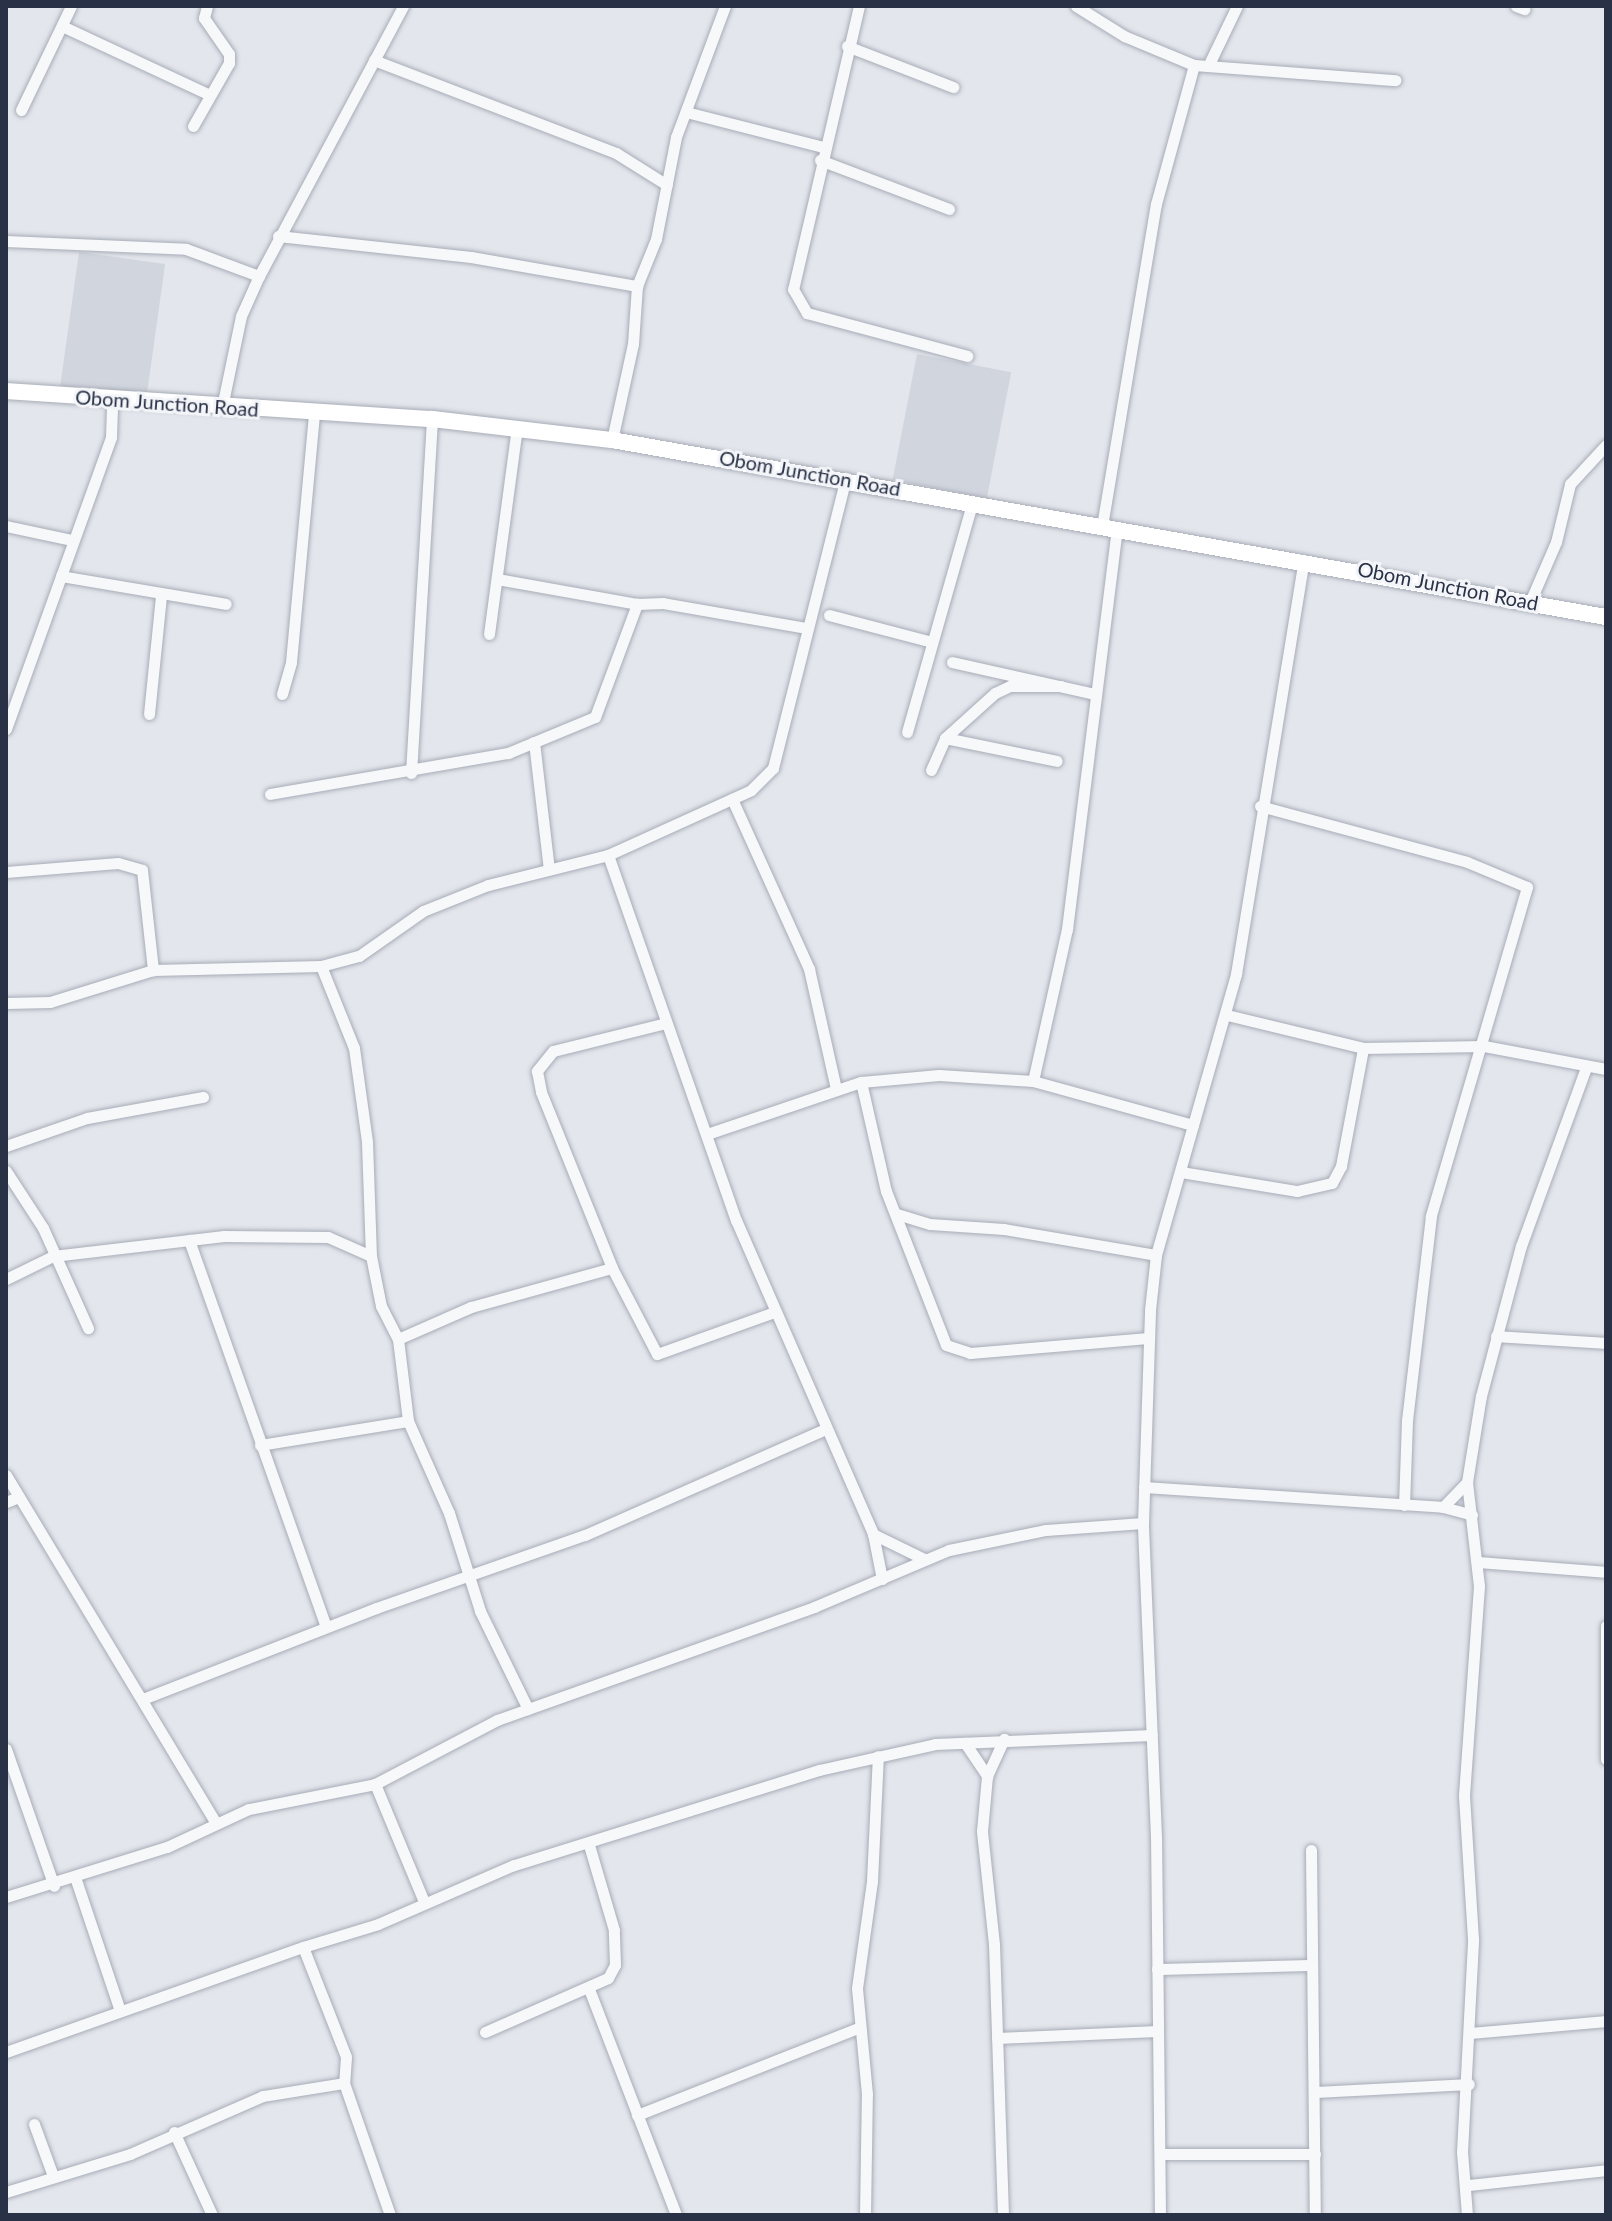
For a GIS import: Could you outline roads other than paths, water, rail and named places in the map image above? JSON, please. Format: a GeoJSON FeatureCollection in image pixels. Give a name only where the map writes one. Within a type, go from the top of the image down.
{"type":"FeatureCollection","features":[{"type":"Feature","properties":{"kind":"main road","name":"Obom Junction Road"},"geometry":{"type":"LineString","coordinates":[[6,391],[314,414],[432,419],[612,440],[846,477],[972,504],[1297,558],[1606,617]]}},
{"type":"Feature","properties":{"kind":"street"},"geometry":{"type":"LineString","coordinates":[[21,110],[71,6]]}},
{"type":"Feature","properties":{"kind":"street"},"geometry":{"type":"LineString","coordinates":[[193,126],[229,54],[204,18],[207,6]]}},
{"type":"Feature","properties":{"kind":"street"},"geometry":{"type":"LineString","coordinates":[[222,407],[241,316],[259,276],[403,6]]}},
{"type":"Feature","properties":{"kind":"street"},"geometry":{"type":"LineString","coordinates":[[612,440],[633,344],[637,286],[686,112],[725,6]]}},
{"type":"Feature","properties":{"kind":"street"},"geometry":{"type":"LineString","coordinates":[[859,6],[823,147],[793,289],[797,304],[807,313],[967,356]]}},
{"type":"Feature","properties":{"kind":"street"},"geometry":{"type":"LineString","coordinates":[[1210,62],[1237,6]]}},
{"type":"Feature","properties":{"kind":"street"},"geometry":{"type":"LineString","coordinates":[[1082,7],[1124,36],[1194,65],[1210,62],[1395,80]]}},
{"type":"Feature","properties":{"kind":"street"},"geometry":{"type":"LineString","coordinates":[[62,26],[210,95]]}},
{"type":"Feature","properties":{"kind":"street"},"geometry":{"type":"LineString","coordinates":[[847,46],[953,87]]}},
{"type":"Feature","properties":{"kind":"street"},"geometry":{"type":"LineString","coordinates":[[374,60],[616,153],[667,185]]}},
{"type":"Feature","properties":{"kind":"street"},"geometry":{"type":"LineString","coordinates":[[1033,1081],[1067,929],[1095,694],[1110,527],[1156,204],[1194,65]]}},
{"type":"Feature","properties":{"kind":"street"},"geometry":{"type":"LineString","coordinates":[[686,112],[823,147]]}},
{"type":"Feature","properties":{"kind":"street"},"geometry":{"type":"LineString","coordinates":[[820,160],[949,209]]}},
{"type":"Feature","properties":{"kind":"street"},"geometry":{"type":"LineString","coordinates":[[278,236],[471,257],[637,286]]}},
{"type":"Feature","properties":{"kind":"street"},"geometry":{"type":"LineString","coordinates":[[6,241],[186,249],[259,276]]}},
{"type":"Feature","properties":{"kind":"street"},"geometry":{"type":"LineString","coordinates":[[6,729],[111,437],[112,399]]}},
{"type":"Feature","properties":{"kind":"street"},"geometry":{"type":"LineString","coordinates":[[282,694],[291,662],[314,414]]}},
{"type":"Feature","properties":{"kind":"street"},"geometry":{"type":"LineString","coordinates":[[411,773],[432,419]]}},
{"type":"Feature","properties":{"kind":"street"},"geometry":{"type":"LineString","coordinates":[[489,634],[517,428]]}},
{"type":"Feature","properties":{"kind":"street"},"geometry":{"type":"LineString","coordinates":[[1530,602],[1556,542],[1570,484],[1606,445]]}},
{"type":"Feature","properties":{"kind":"street"},"geometry":{"type":"LineString","coordinates":[[6,1003],[50,1002],[153,970],[321,966],[374,950],[423,911],[488,885],[608,855],[732,799],[765,780],[773,768],[846,477]]}},
{"type":"Feature","properties":{"kind":"street"},"geometry":{"type":"LineString","coordinates":[[907,732],[972,504]]}},
{"type":"Feature","properties":{"kind":"street"},"geometry":{"type":"LineString","coordinates":[[6,526],[72,540]]}},
{"type":"Feature","properties":{"kind":"street"},"geometry":{"type":"LineString","coordinates":[[1160,2215],[1152,1735],[1143,1523],[1148,1338],[1156,1255],[1227,1015],[1260,806],[1301,580],[1297,558]]}},
{"type":"Feature","properties":{"kind":"street"},"geometry":{"type":"LineString","coordinates":[[61,576],[161,596],[226,604]]}},
{"type":"Feature","properties":{"kind":"street"},"geometry":{"type":"LineString","coordinates":[[497,579],[637,604],[663,603],[806,628]]}},
{"type":"Feature","properties":{"kind":"street"},"geometry":{"type":"LineString","coordinates":[[149,714],[161,596]]}},
{"type":"Feature","properties":{"kind":"street"},"geometry":{"type":"LineString","coordinates":[[270,794],[411,773],[534,742],[595,717],[637,604]]}},
{"type":"Feature","properties":{"kind":"street"},"geometry":{"type":"LineString","coordinates":[[829,615],[932,642]]}},
{"type":"Feature","properties":{"kind":"street"},"geometry":{"type":"LineString","coordinates":[[952,662],[1095,694]]}},
{"type":"Feature","properties":{"kind":"street"},"geometry":{"type":"LineString","coordinates":[[931,770],[945,738],[1001,689],[1061,686]]}},
{"type":"Feature","properties":{"kind":"street"},"geometry":{"type":"LineString","coordinates":[[945,738],[1057,761]]}},
{"type":"Feature","properties":{"kind":"street"},"geometry":{"type":"LineString","coordinates":[[534,742],[549,869]]}},
{"type":"Feature","properties":{"kind":"street"},"geometry":{"type":"LineString","coordinates":[[732,799],[809,969],[836,1089]]}},
{"type":"Feature","properties":{"kind":"street"},"geometry":{"type":"LineString","coordinates":[[1260,806],[1521,880],[1527,897],[1431,1216],[1408,1406],[1404,1505]]}},
{"type":"Feature","properties":{"kind":"street"},"geometry":{"type":"LineString","coordinates":[[608,855],[666,1023],[774,1312],[823,1430],[873,1534],[882,1579]]}},
{"type":"Feature","properties":{"kind":"street"},"geometry":{"type":"LineString","coordinates":[[6,872],[118,863],[142,870],[153,970]]}},
{"type":"Feature","properties":{"kind":"street"},"geometry":{"type":"LineString","coordinates":[[321,966],[359,1074],[371,1256],[381,1306],[398,1339],[408,1421],[449,1513],[467,1578],[528,1709]]}},
{"type":"Feature","properties":{"kind":"street"},"geometry":{"type":"LineString","coordinates":[[1227,1015],[1363,1048],[1484,1046],[1606,1069]]}},
{"type":"Feature","properties":{"kind":"street"},"geometry":{"type":"LineString","coordinates":[[666,1023],[553,1051],[537,1071],[612,1268],[657,1354],[774,1312]]}},
{"type":"Feature","properties":{"kind":"street"},"geometry":{"type":"LineString","coordinates":[[1181,1172],[1297,1191],[1332,1183],[1341,1166],[1363,1048]]}},
{"type":"Feature","properties":{"kind":"street"},"geometry":{"type":"LineString","coordinates":[[1467,2215],[1469,2185],[1462,2152],[1469,2084],[1472,1864],[1464,1795],[1477,1562],[1467,1482],[1496,1336],[1542,1179],[1586,1067]]}},
{"type":"Feature","properties":{"kind":"street"},"geometry":{"type":"LineString","coordinates":[[707,1134],[861,1082],[939,1075],[1033,1081],[1193,1125]]}},
{"type":"Feature","properties":{"kind":"street"},"geometry":{"type":"LineString","coordinates":[[861,1082],[869,1136],[946,1345],[956,1351],[1148,1338]]}},
{"type":"Feature","properties":{"kind":"street"},"geometry":{"type":"LineString","coordinates":[[6,1146],[87,1118],[203,1097]]}},
{"type":"Feature","properties":{"kind":"street"},"geometry":{"type":"LineString","coordinates":[[6,1171],[43,1228],[88,1328]]}},
{"type":"Feature","properties":{"kind":"street"},"geometry":{"type":"LineString","coordinates":[[897,1214],[930,1224],[1004,1229],[1156,1255]]}},
{"type":"Feature","properties":{"kind":"street"},"geometry":{"type":"LineString","coordinates":[[907,1239],[930,1224]]}},
{"type":"Feature","properties":{"kind":"street"},"geometry":{"type":"LineString","coordinates":[[6,1279],[53,1256],[189,1240],[328,1237],[371,1256]]}},
{"type":"Feature","properties":{"kind":"street"},"geometry":{"type":"LineString","coordinates":[[189,1240],[326,1626]]}},
{"type":"Feature","properties":{"kind":"street"},"geometry":{"type":"LineString","coordinates":[[398,1339],[471,1307],[612,1268]]}},
{"type":"Feature","properties":{"kind":"street"},"geometry":{"type":"LineString","coordinates":[[1496,1336],[1606,1343]]}},
{"type":"Feature","properties":{"kind":"street"},"geometry":{"type":"LineString","coordinates":[[260,1445],[408,1421]]}},
{"type":"Feature","properties":{"kind":"street"},"geometry":{"type":"LineString","coordinates":[[143,1699],[326,1626],[467,1578],[694,1490],[823,1430]]}},
{"type":"Feature","properties":{"kind":"street"},"geometry":{"type":"LineString","coordinates":[[6,1475],[215,1822]]}},
{"type":"Feature","properties":{"kind":"street"},"geometry":{"type":"LineString","coordinates":[[1443,1507],[1467,1482]]}},
{"type":"Feature","properties":{"kind":"street"},"geometry":{"type":"LineString","coordinates":[[1144,1487],[1443,1507],[1472,1515]]}},
{"type":"Feature","properties":{"kind":"street"},"geometry":{"type":"LineString","coordinates":[[6,1502],[19,1497]]}},
{"type":"Feature","properties":{"kind":"street"},"geometry":{"type":"LineString","coordinates":[[6,1897],[54,1886],[167,1847],[215,1822],[249,1809],[375,1784],[445,1745],[528,1709],[882,1579],[924,1559],[1002,1536],[1143,1523]]}},
{"type":"Feature","properties":{"kind":"street"},"geometry":{"type":"LineString","coordinates":[[873,1534],[924,1559]]}},
{"type":"Feature","properties":{"kind":"street"},"geometry":{"type":"LineString","coordinates":[[1477,1562],[1606,1572]]}},
{"type":"Feature","properties":{"kind":"street"},"geometry":{"type":"LineString","coordinates":[[1606,1626],[1606,1759]]}},
{"type":"Feature","properties":{"kind":"street"},"geometry":{"type":"LineString","coordinates":[[6,2052],[119,2008],[303,1947],[514,1865],[878,1756],[1004,1739],[1152,1735]]}},
{"type":"Feature","properties":{"kind":"street"},"geometry":{"type":"LineString","coordinates":[[1003,2215],[997,2038],[982,1831],[987,1776],[1004,1739]]}},
{"type":"Feature","properties":{"kind":"street"},"geometry":{"type":"LineString","coordinates":[[965,1743],[987,1776]]}},
{"type":"Feature","properties":{"kind":"street"},"geometry":{"type":"LineString","coordinates":[[6,1749],[54,1886]]}},
{"type":"Feature","properties":{"kind":"street"},"geometry":{"type":"LineString","coordinates":[[865,2215],[867,2094],[858,2028],[878,1756]]}},
{"type":"Feature","properties":{"kind":"street"},"geometry":{"type":"LineString","coordinates":[[375,1784],[424,1902]]}},
{"type":"Feature","properties":{"kind":"street"},"geometry":{"type":"LineString","coordinates":[[485,2032],[589,1989],[608,1978],[616,1949],[589,1845]]}},
{"type":"Feature","properties":{"kind":"street"},"geometry":{"type":"LineString","coordinates":[[1311,1850],[1315,2215]]}},
{"type":"Feature","properties":{"kind":"street"},"geometry":{"type":"LineString","coordinates":[[75,1877],[119,2008]]}},
{"type":"Feature","properties":{"kind":"street"},"geometry":{"type":"LineString","coordinates":[[303,1947],[346,2057],[344,2083],[390,2215]]}},
{"type":"Feature","properties":{"kind":"street"},"geometry":{"type":"LineString","coordinates":[[1157,1969],[1312,1965]]}},
{"type":"Feature","properties":{"kind":"street"},"geometry":{"type":"LineString","coordinates":[[589,1989],[676,2215]]}},
{"type":"Feature","properties":{"kind":"street"},"geometry":{"type":"LineString","coordinates":[[1470,2033],[1606,2021]]}},
{"type":"Feature","properties":{"kind":"street"},"geometry":{"type":"LineString","coordinates":[[637,2115],[858,2028]]}},
{"type":"Feature","properties":{"kind":"street"},"geometry":{"type":"LineString","coordinates":[[997,2038],[1157,2031]]}},
{"type":"Feature","properties":{"kind":"street"},"geometry":{"type":"LineString","coordinates":[[6,2192],[130,2154],[174,2132],[263,2096],[344,2083]]}},
{"type":"Feature","properties":{"kind":"street"},"geometry":{"type":"LineString","coordinates":[[1316,2092],[1469,2084]]}},
{"type":"Feature","properties":{"kind":"street"},"geometry":{"type":"LineString","coordinates":[[34,2124],[53,2176]]}},
{"type":"Feature","properties":{"kind":"street"},"geometry":{"type":"LineString","coordinates":[[174,2132],[212,2215]]}},
{"type":"Feature","properties":{"kind":"street"},"geometry":{"type":"LineString","coordinates":[[1160,2154],[1315,2154]]}},
{"type":"Feature","properties":{"kind":"street"},"geometry":{"type":"LineString","coordinates":[[1469,2185],[1606,2170]]}}]}
